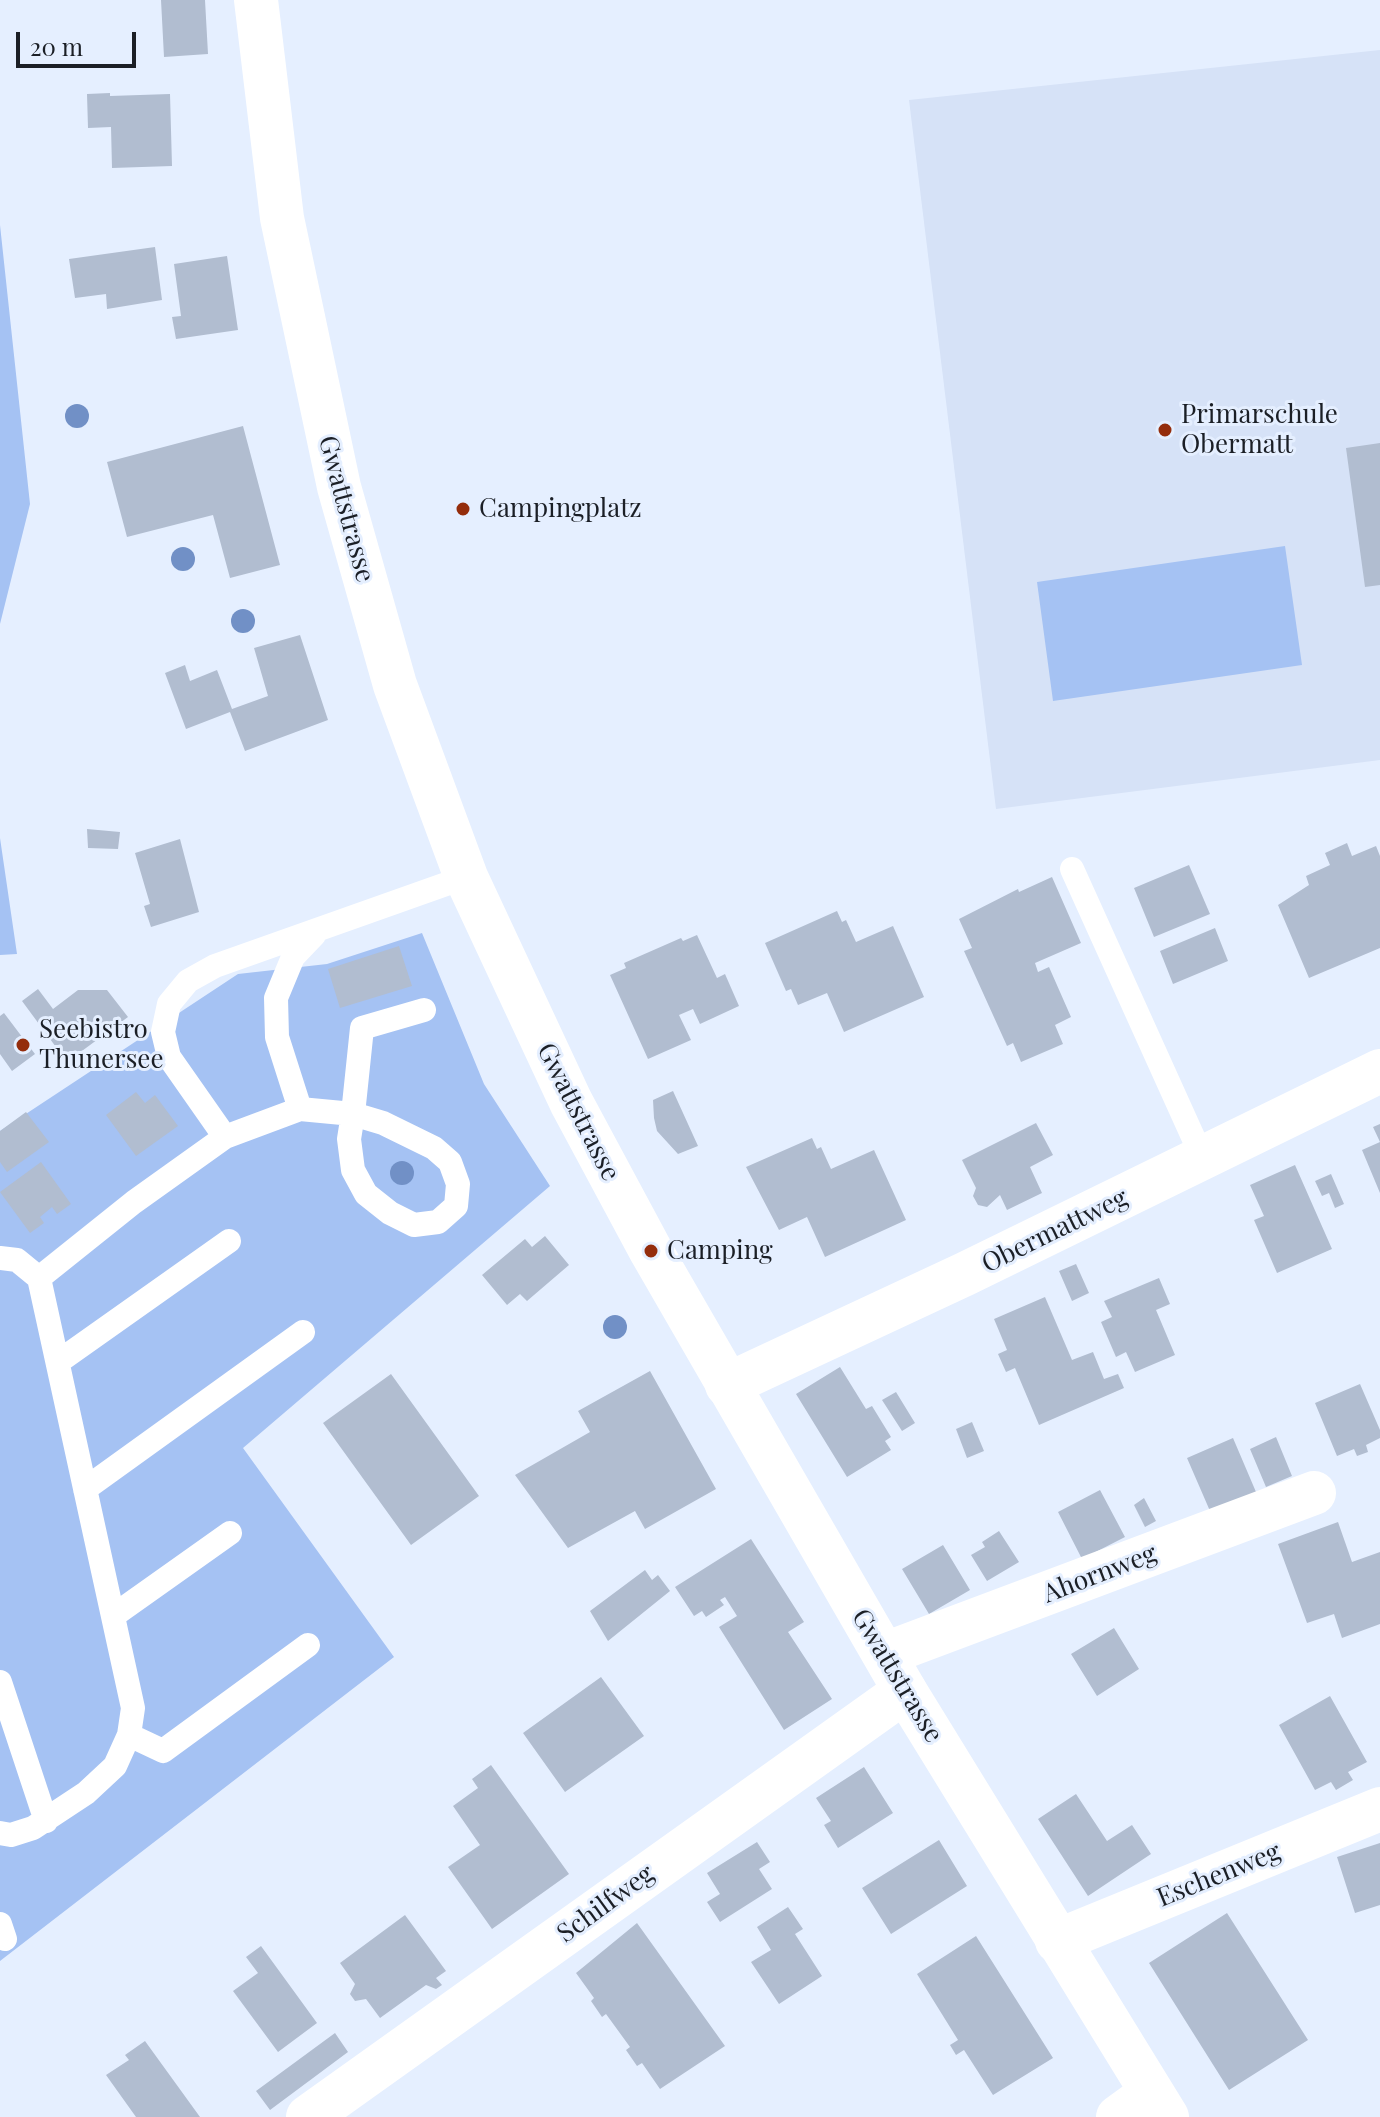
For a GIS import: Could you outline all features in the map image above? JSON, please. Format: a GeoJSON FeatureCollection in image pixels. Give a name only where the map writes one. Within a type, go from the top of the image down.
{"type":"FeatureCollection","features":[{"type":"Feature","properties":{"kind":"street","name":"Gwattstrasse"},"geometry":{"type":"LineString","coordinates":[[256,0],[282,218],[336,475],[395,685],[466,877],[571,1102],[727,1385],[1057,1941],[1145,2109]]}},
{"type":"Feature","properties":{"kind":"street","name":"Obermattweg"},"geometry":{"type":"LineString","coordinates":[[727,1385],[1203,1159],[1380,1071]]}},
{"type":"Feature","properties":{"kind":"street","name":"Ahornweg"},"geometry":{"type":"LineString","coordinates":[[895,1672],[1314,1493]]}},
{"type":"Feature","properties":{"kind":"street","name":"Schilfweg"},"geometry":{"type":"LineString","coordinates":[[308,2117],[895,1672]]}},
{"type":"Feature","properties":{"kind":"street","name":"Eschenweg"},"geometry":{"type":"LineString","coordinates":[[1057,1941],[1380,1809]]}},
{"type":"Feature","properties":{"kind":"lane"},"geometry":{"type":"LineString","coordinates":[[1072,869],[1203,1159]]}},
{"type":"Feature","properties":{"kind":"lane"},"geometry":{"type":"LineString","coordinates":[[225,1137],[169,1057],[163,1032],[169,1004],[188,981],[215,966],[466,877]]}},
{"type":"Feature","properties":{"kind":"lane"},"geometry":{"type":"LineString","coordinates":[[300,1109],[277,1037],[276,998],[293,957],[319,930]]}},
{"type":"Feature","properties":{"kind":"lane"},"geometry":{"type":"LineString","coordinates":[[39,1278],[134,1202],[225,1137],[300,1109],[353,1114],[383,1123],[434,1148],[450,1162],[458,1184],[456,1206],[438,1222],[414,1225],[390,1213],[366,1194],[353,1170],[349,1139],[353,1114],[362,1028],[424,1010]]}},
{"type":"Feature","properties":{"kind":"lane"},"geometry":{"type":"LineString","coordinates":[[58,1362],[229,1241]]}},
{"type":"Feature","properties":{"kind":"lane"},"geometry":{"type":"LineString","coordinates":[[0,1258],[17,1260],[39,1278],[133,1708],[129,1735],[115,1766],[86,1793],[46,1821],[11,1835],[0,1833]]}},
{"type":"Feature","properties":{"kind":"lane"},"geometry":{"type":"LineString","coordinates":[[85,1489],[303,1332]]}},
{"type":"Feature","properties":{"kind":"lane"},"geometry":{"type":"LineString","coordinates":[[113,1616],[230,1533]]}},
{"type":"Feature","properties":{"kind":"lane"},"geometry":{"type":"LineString","coordinates":[[129,1735],[163,1751],[308,1645]]}},
{"type":"Feature","properties":{"kind":"lane"},"geometry":{"type":"LineString","coordinates":[[0,1682],[46,1821]]}},
{"type":"Feature","properties":{"kind":"shaded area","name":"Primarschule Obermatt"},"geometry":{"type":"Polygon","coordinates":[[[1380,50],[1380,760],[996,809],[909,100],[1380,50]]]}},
{"type":"Feature","properties":{"kind":"shaded area"},"geometry":{"type":"Polygon","coordinates":[[[0,225],[30,504],[0,624],[0,225]]]}},
{"type":"Feature","properties":{"kind":"shaded area"},"geometry":{"type":"Polygon","coordinates":[[[1285,546],[1302,665],[1053,701],[1037,582],[1285,546]]]}},
{"type":"Feature","properties":{"kind":"shaded area"},"geometry":{"type":"Polygon","coordinates":[[[0,838],[17,954],[0,955],[0,838]]]}},
{"type":"Feature","properties":{"kind":"shaded area"},"geometry":{"type":"Polygon","coordinates":[[[422,933],[484,1084],[550,1186],[243,1448],[394,1657],[0,1961],[0,1131],[238,974],[327,964],[422,933]]]}},
{"type":"Feature","properties":{"kind":"building"},"geometry":{"type":"Polygon","coordinates":[[[161,0],[205,0],[208,54],[164,57],[161,0]]]}},
{"type":"Feature","properties":{"kind":"building"},"geometry":{"type":"Polygon","coordinates":[[[110,93],[110,96],[170,94],[172,166],[112,168],[111,127],[88,128],[87,94],[110,93]]]}},
{"type":"Feature","properties":{"kind":"building"},"geometry":{"type":"Polygon","coordinates":[[[155,247],[162,300],[107,309],[106,294],[75,298],[69,259],[155,247]]]}},
{"type":"Feature","properties":{"kind":"building"},"geometry":{"type":"Polygon","coordinates":[[[227,256],[238,330],[176,339],[172,317],[181,316],[174,264],[227,256]]]}},
{"type":"Feature","properties":{"kind":"building"},"geometry":{"type":"Polygon","coordinates":[[[243,426],[280,565],[230,578],[213,515],[127,537],[107,462],[243,426]]]}},
{"type":"Feature","properties":{"kind":"building"},"geometry":{"type":"Polygon","coordinates":[[[1380,443],[1380,585],[1365,587],[1346,448],[1380,443]]]}},
{"type":"Feature","properties":{"kind":"building"},"geometry":{"type":"Polygon","coordinates":[[[300,635],[328,720],[245,751],[230,712],[186,729],[165,673],[185,665],[190,681],[217,670],[232,709],[268,696],[254,648],[300,635]]]}},
{"type":"Feature","properties":{"kind":"building"},"geometry":{"type":"Polygon","coordinates":[[[87,829],[120,832],[118,849],[88,848],[87,829]]]}},
{"type":"Feature","properties":{"kind":"building"},"geometry":{"type":"Polygon","coordinates":[[[180,839],[199,912],[151,927],[144,906],[150,904],[135,853],[180,839]]]}},
{"type":"Feature","properties":{"kind":"building"},"geometry":{"type":"Polygon","coordinates":[[[1347,843],[1352,856],[1376,846],[1380,856],[1380,948],[1309,978],[1278,905],[1309,885],[1306,876],[1330,865],[1325,853],[1347,843]]]}},
{"type":"Feature","properties":{"kind":"building"},"geometry":{"type":"Polygon","coordinates":[[[1189,865],[1210,914],[1154,937],[1134,888],[1189,865]]]}},
{"type":"Feature","properties":{"kind":"building"},"geometry":{"type":"Polygon","coordinates":[[[1052,877],[1081,943],[1035,963],[1038,972],[1049,967],[1071,1017],[1055,1025],[1063,1044],[1021,1062],[1013,1043],[1007,1046],[964,951],[972,948],[959,919],[1018,889],[1019,892],[1052,877]]]}},
{"type":"Feature","properties":{"kind":"building"},"geometry":{"type":"Polygon","coordinates":[[[837,911],[842,922],[846,920],[856,942],[893,926],[924,997],[844,1032],[827,993],[798,1005],[791,989],[786,991],[765,943],[837,911]]]}},
{"type":"Feature","properties":{"kind":"building"},"geometry":{"type":"Polygon","coordinates":[[[1215,928],[1228,961],[1173,984],[1160,951],[1215,928]]]}},
{"type":"Feature","properties":{"kind":"building"},"geometry":{"type":"Polygon","coordinates":[[[697,935],[717,978],[725,974],[739,1006],[700,1024],[693,1009],[679,1015],[691,1040],[648,1059],[610,975],[626,968],[624,963],[681,938],[683,941],[697,935]]]}},
{"type":"Feature","properties":{"kind":"building"},"geometry":{"type":"Polygon","coordinates":[[[399,946],[412,986],[340,1008],[328,969],[399,946]]]}},
{"type":"Feature","properties":{"kind":"building"},"geometry":{"type":"Polygon","coordinates":[[[38,989],[53,1009],[78,990],[107,990],[128,1017],[67,1062],[22,1001],[38,989]]]}},
{"type":"Feature","properties":{"kind":"building"},"geometry":{"type":"Polygon","coordinates":[[[4,1013],[35,1054],[12,1071],[0,1054],[0,1016],[4,1013]]]}},
{"type":"Feature","properties":{"kind":"building"},"geometry":{"type":"Polygon","coordinates":[[[673,1091],[698,1146],[678,1154],[657,1131],[654,1118],[653,1100],[673,1091]]]}},
{"type":"Feature","properties":{"kind":"building"},"geometry":{"type":"Polygon","coordinates":[[[136,1092],[145,1103],[155,1095],[178,1126],[136,1156],[106,1115],[136,1092]]]}},
{"type":"Feature","properties":{"kind":"building"},"geometry":{"type":"Polygon","coordinates":[[[26,1112],[49,1142],[7,1172],[0,1162],[0,1131],[26,1112]]]}},
{"type":"Feature","properties":{"kind":"building"},"geometry":{"type":"Polygon","coordinates":[[[1036,1123],[1053,1155],[1030,1167],[1042,1193],[1007,1210],[1000,1195],[987,1207],[978,1205],[973,1196],[976,1188],[962,1160],[1036,1123]]]}},
{"type":"Feature","properties":{"kind":"building"},"geometry":{"type":"Polygon","coordinates":[[[1380,1124],[1380,1142],[1373,1127],[1380,1124]]]}},
{"type":"Feature","properties":{"kind":"building"},"geometry":{"type":"Polygon","coordinates":[[[812,1138],[817,1149],[821,1147],[831,1169],[874,1150],[906,1220],[825,1257],[807,1217],[779,1230],[746,1167],[812,1138]]]}},
{"type":"Feature","properties":{"kind":"building"},"geometry":{"type":"Polygon","coordinates":[[[1380,1142],[1380,1193],[1362,1150],[1380,1142]]]}},
{"type":"Feature","properties":{"kind":"building"},"geometry":{"type":"Polygon","coordinates":[[[41,1162],[71,1204],[57,1214],[52,1207],[40,1217],[44,1223],[30,1233],[0,1192],[41,1162]]]}},
{"type":"Feature","properties":{"kind":"building"},"geometry":{"type":"Polygon","coordinates":[[[1295,1165],[1332,1249],[1277,1273],[1254,1220],[1264,1216],[1250,1185],[1295,1165]]]}},
{"type":"Feature","properties":{"kind":"building"},"geometry":{"type":"Polygon","coordinates":[[[1331,1174],[1344,1204],[1335,1208],[1329,1193],[1322,1196],[1315,1181],[1331,1174]]]}},
{"type":"Feature","properties":{"kind":"building"},"geometry":{"type":"Polygon","coordinates":[[[545,1236],[569,1265],[527,1301],[520,1294],[507,1305],[482,1275],[525,1239],[532,1247],[545,1236]]]}},
{"type":"Feature","properties":{"kind":"building"},"geometry":{"type":"Polygon","coordinates":[[[1076,1264],[1089,1293],[1072,1301],[1059,1271],[1076,1264]]]}},
{"type":"Feature","properties":{"kind":"building"},"geometry":{"type":"Polygon","coordinates":[[[1159,1278],[1170,1304],[1156,1310],[1175,1355],[1135,1372],[1126,1352],[1116,1357],[1101,1322],[1112,1317],[1104,1301],[1159,1278]]]}},
{"type":"Feature","properties":{"kind":"building"},"geometry":{"type":"Polygon","coordinates":[[[1045,1297],[1072,1360],[1093,1352],[1104,1379],[1118,1374],[1124,1388],[1039,1425],[1015,1368],[1006,1372],[998,1354],[1007,1350],[994,1319],[1045,1297]]]}},
{"type":"Feature","properties":{"kind":"building"},"geometry":{"type":"Polygon","coordinates":[[[840,1367],[866,1409],[872,1406],[891,1437],[885,1441],[891,1450],[847,1477],[796,1394],[840,1367]]]}},
{"type":"Feature","properties":{"kind":"building"},"geometry":{"type":"Polygon","coordinates":[[[650,1371],[716,1489],[645,1529],[635,1511],[568,1548],[515,1475],[590,1432],[578,1411],[650,1371]]]}},
{"type":"Feature","properties":{"kind":"building"},"geometry":{"type":"Polygon","coordinates":[[[391,1374],[479,1496],[411,1545],[323,1423],[391,1374]]]}},
{"type":"Feature","properties":{"kind":"building"},"geometry":{"type":"Polygon","coordinates":[[[1360,1384],[1380,1430],[1380,1438],[1366,1445],[1368,1452],[1357,1456],[1354,1449],[1337,1456],[1315,1403],[1360,1384]]]}},
{"type":"Feature","properties":{"kind":"building"},"geometry":{"type":"Polygon","coordinates":[[[896,1392],[915,1423],[902,1431],[882,1400],[896,1392]]]}},
{"type":"Feature","properties":{"kind":"building"},"geometry":{"type":"Polygon","coordinates":[[[972,1422],[984,1451],[967,1458],[956,1429],[972,1422]]]}},
{"type":"Feature","properties":{"kind":"building"},"geometry":{"type":"Polygon","coordinates":[[[1276,1437],[1292,1476],[1266,1487],[1250,1449],[1276,1437]]]}},
{"type":"Feature","properties":{"kind":"building"},"geometry":{"type":"Polygon","coordinates":[[[1233,1438],[1256,1492],[1210,1511],[1187,1458],[1233,1438]]]}},
{"type":"Feature","properties":{"kind":"building"},"geometry":{"type":"Polygon","coordinates":[[[1100,1490],[1125,1537],[1082,1559],[1058,1512],[1100,1490]]]}},
{"type":"Feature","properties":{"kind":"building"},"geometry":{"type":"Polygon","coordinates":[[[1144,1498],[1156,1521],[1145,1527],[1134,1505],[1144,1498]]]}},
{"type":"Feature","properties":{"kind":"building"},"geometry":{"type":"Polygon","coordinates":[[[1338,1522],[1352,1562],[1380,1552],[1380,1624],[1342,1638],[1334,1614],[1307,1623],[1278,1544],[1338,1522]]]}},
{"type":"Feature","properties":{"kind":"building"},"geometry":{"type":"Polygon","coordinates":[[[999,1531],[1019,1562],[987,1581],[971,1555],[985,1547],[982,1542],[999,1531]]]}},
{"type":"Feature","properties":{"kind":"building"},"geometry":{"type":"Polygon","coordinates":[[[751,1539],[804,1622],[788,1632],[832,1699],[784,1730],[719,1627],[737,1616],[725,1597],[720,1600],[724,1605],[706,1617],[702,1611],[694,1616],[675,1587],[751,1539]]]}},
{"type":"Feature","properties":{"kind":"building"},"geometry":{"type":"Polygon","coordinates":[[[943,1545],[970,1590],[929,1614],[902,1569],[943,1545]]]}},
{"type":"Feature","properties":{"kind":"building"},"geometry":{"type":"Polygon","coordinates":[[[645,1570],[652,1580],[658,1575],[670,1591],[608,1641],[590,1611],[645,1570]]]}},
{"type":"Feature","properties":{"kind":"building"},"geometry":{"type":"Polygon","coordinates":[[[1114,1628],[1139,1669],[1097,1696],[1071,1654],[1114,1628]]]}},
{"type":"Feature","properties":{"kind":"building"},"geometry":{"type":"Polygon","coordinates":[[[601,1677],[644,1736],[565,1792],[523,1733],[601,1677]]]}},
{"type":"Feature","properties":{"kind":"building"},"geometry":{"type":"Polygon","coordinates":[[[1330,1696],[1367,1762],[1348,1772],[1353,1780],[1336,1790],[1331,1782],[1315,1790],[1279,1725],[1330,1696]]]}},
{"type":"Feature","properties":{"kind":"building"},"geometry":{"type":"Polygon","coordinates":[[[491,1765],[569,1874],[492,1929],[448,1867],[480,1845],[453,1806],[478,1788],[472,1779],[491,1765]]]}},
{"type":"Feature","properties":{"kind":"building"},"geometry":{"type":"Polygon","coordinates":[[[864,1767],[893,1813],[838,1848],[824,1825],[831,1821],[816,1798],[864,1767]]]}},
{"type":"Feature","properties":{"kind":"building"},"geometry":{"type":"Polygon","coordinates":[[[1076,1794],[1107,1841],[1132,1825],[1151,1854],[1088,1896],[1038,1819],[1076,1794]]]}},
{"type":"Feature","properties":{"kind":"building"},"geometry":{"type":"Polygon","coordinates":[[[939,1840],[967,1886],[891,1934],[862,1888],[939,1840]]]}},
{"type":"Feature","properties":{"kind":"building"},"geometry":{"type":"Polygon","coordinates":[[[757,1842],[770,1862],[759,1869],[772,1889],[720,1922],[707,1902],[720,1894],[707,1873],[757,1842]]]}},
{"type":"Feature","properties":{"kind":"building"},"geometry":{"type":"Polygon","coordinates":[[[1380,1843],[1380,1905],[1355,1913],[1337,1857],[1380,1843]]]}},
{"type":"Feature","properties":{"kind":"building"},"geometry":{"type":"Polygon","coordinates":[[[788,1907],[803,1929],[795,1934],[822,1976],[779,2004],[751,1962],[771,1950],[757,1927],[788,1907]]]}},
{"type":"Feature","properties":{"kind":"building"},"geometry":{"type":"Polygon","coordinates":[[[1227,1913],[1308,2040],[1229,2090],[1149,1963],[1227,1913]]]}},
{"type":"Feature","properties":{"kind":"building"},"geometry":{"type":"Polygon","coordinates":[[[405,1915],[446,1971],[436,1978],[442,1985],[436,1989],[426,1985],[380,2018],[366,1999],[355,2001],[350,1994],[355,1984],[340,1963],[405,1915]]]}},
{"type":"Feature","properties":{"kind":"building"},"geometry":{"type":"Polygon","coordinates":[[[637,1923],[725,2046],[660,2089],[642,2063],[637,2066],[626,2050],[630,2047],[606,2014],[602,2017],[591,2001],[594,1998],[576,1973],[637,1923]]]}},
{"type":"Feature","properties":{"kind":"building"},"geometry":{"type":"Polygon","coordinates":[[[976,1936],[1053,2058],[993,2095],[964,2050],[956,2055],[950,2045],[958,2040],[917,1974],[976,1936]]]}},
{"type":"Feature","properties":{"kind":"building"},"geometry":{"type":"Polygon","coordinates":[[[261,1946],[317,2023],[278,2052],[233,1991],[258,1973],[246,1957],[261,1946]]]}},
{"type":"Feature","properties":{"kind":"building"},"geometry":{"type":"Polygon","coordinates":[[[335,2033],[348,2052],[270,2110],[256,2091],[335,2033]]]}},
{"type":"Feature","properties":{"kind":"building"},"geometry":{"type":"Polygon","coordinates":[[[145,2041],[200,2117],[136,2117],[106,2075],[129,2060],[125,2055],[145,2041]]]}},
{"type":"Feature","properties":{"kind":"place","name":"Primarschule Obermatt"},"geometry":{"type":"Point","coordinates":[1165,430]}},
{"type":"Feature","properties":{"kind":"place","name":"Campingplatz"},"geometry":{"type":"Point","coordinates":[463,509]}},
{"type":"Feature","properties":{"kind":"place","name":"Seebistro Thunersee"},"geometry":{"type":"Point","coordinates":[23,1045]}},
{"type":"Feature","properties":{"kind":"place","name":"Camping"},"geometry":{"type":"Point","coordinates":[651,1251]}}]}
